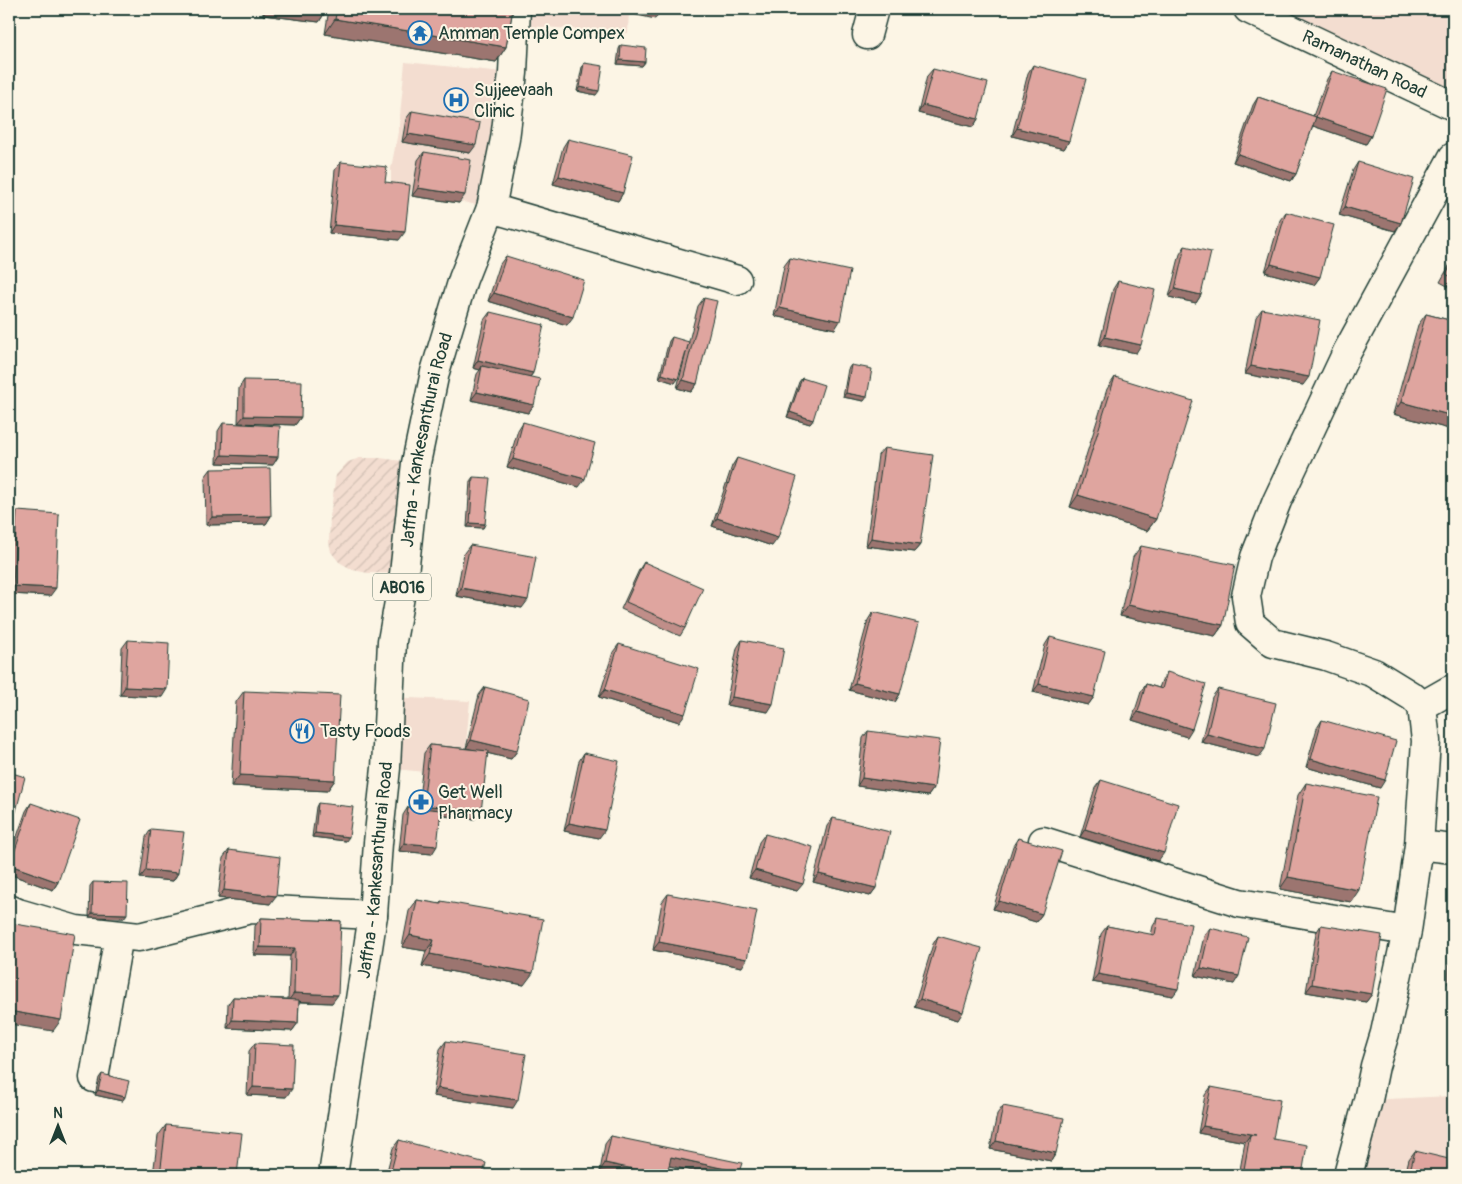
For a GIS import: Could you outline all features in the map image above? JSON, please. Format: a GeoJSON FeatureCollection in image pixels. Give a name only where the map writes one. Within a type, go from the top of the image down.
{"type":"FeatureCollection","features":[{"type":"Feature","properties":{"kind":"street","name":"Jaffna - Kankesanthurai Road"},"geometry":{"type":"LineString","coordinates":[[333,1175],[373,915],[386,768],[392,641],[404,574],[416,463],[434,372],[463,279],[491,208],[505,139],[513,73],[516,9]]}},
{"type":"Feature","properties":{"kind":"street"},"geometry":{"type":"LineString","coordinates":[[867,35],[874,9]]}},
{"type":"Feature","properties":{"kind":"street","name":"Ramanathan Road"},"geometry":{"type":"LineString","coordinates":[[1248,9],[1453,106]]}},
{"type":"Feature","properties":{"kind":"street"},"geometry":{"type":"LineString","coordinates":[[1348,1175],[1385,1033],[1407,931],[1419,844],[1426,741],[1422,706],[1414,697],[1374,673],[1326,656],[1273,643],[1250,623],[1246,596],[1255,557],[1277,501],[1347,352],[1453,157]]}},
{"type":"Feature","properties":{"kind":"street"},"geometry":{"type":"LineString","coordinates":[[491,208],[737,280]]}},
{"type":"Feature","properties":{"kind":"street"},"geometry":{"type":"LineString","coordinates":[[1422,706],[1453,690]]}},
{"type":"Feature","properties":{"kind":"street"},"geometry":{"type":"LineString","coordinates":[[1043,841],[1239,903],[1407,931]]}},
{"type":"Feature","properties":{"kind":"street"},"geometry":{"type":"LineString","coordinates":[[1419,844],[1453,850]]}},
{"type":"Feature","properties":{"kind":"street"},"geometry":{"type":"LineString","coordinates":[[9,908],[18,913],[76,930],[139,937],[251,908],[373,915]]}},
{"type":"Feature","properties":{"kind":"street"},"geometry":{"type":"LineString","coordinates":[[94,1078],[119,935]]}},
{"type":"Feature","properties":{"kind":"shaded area"},"geometry":{"type":"Polygon","coordinates":[[[516,9],[629,9],[628,33],[515,25],[516,9]]]}},
{"type":"Feature","properties":{"kind":"shaded area"},"geometry":{"type":"Polygon","coordinates":[[[1248,9],[1453,9],[1453,106],[1248,9]]]}},
{"type":"Feature","properties":{"kind":"shaded area"},"geometry":{"type":"Polygon","coordinates":[[[405,62],[513,73],[491,208],[416,192],[391,183],[391,168],[399,127],[405,62]]]}},
{"type":"Feature","properties":{"kind":"shaded area"},"geometry":{"type":"Polygon","coordinates":[[[360,458],[380,458],[416,463],[404,574],[368,573],[353,570],[339,562],[331,552],[329,542],[330,516],[336,475],[348,462],[360,458]]]}},
{"type":"Feature","properties":{"kind":"shaded area"},"geometry":{"type":"Polygon","coordinates":[[[390,697],[470,701],[463,776],[386,768],[390,697]]]}},
{"type":"Feature","properties":{"kind":"shaded area"},"geometry":{"type":"Polygon","coordinates":[[[1453,1096],[1453,1175],[1348,1175],[1368,1100],[1453,1096]]]}},
{"type":"Feature","properties":{"kind":"building"},"geometry":{"type":"Polygon","coordinates":[[[284,9],[325,9],[324,14],[284,9]]]}},
{"type":"Feature","properties":{"kind":"building"},"geometry":{"type":"Polygon","coordinates":[[[337,9],[513,9],[506,47],[335,19],[337,9]]]}},
{"type":"Feature","properties":{"kind":"building"},"geometry":{"type":"Polygon","coordinates":[[[621,45],[646,48],[645,62],[620,60],[621,45]]]}},
{"type":"Feature","properties":{"kind":"building"},"geometry":{"type":"Polygon","coordinates":[[[584,63],[603,66],[599,91],[580,87],[584,63]]]}},
{"type":"Feature","properties":{"kind":"building"},"geometry":{"type":"Polygon","coordinates":[[[1033,65],[1086,79],[1069,141],[1017,128],[1033,65]]]}},
{"type":"Feature","properties":{"kind":"building"},"geometry":{"type":"Polygon","coordinates":[[[933,69],[988,83],[978,119],[923,105],[933,69]]]}},
{"type":"Feature","properties":{"kind":"building"},"geometry":{"type":"Polygon","coordinates":[[[1332,71],[1387,89],[1371,136],[1316,117],[1332,71]]]}},
{"type":"Feature","properties":{"kind":"building"},"geometry":{"type":"Polygon","coordinates":[[[1258,97],[1316,117],[1296,174],[1238,154],[1258,97]]]}},
{"type":"Feature","properties":{"kind":"building"},"geometry":{"type":"Polygon","coordinates":[[[412,111],[480,123],[476,145],[408,134],[412,111]]]}},
{"type":"Feature","properties":{"kind":"building"},"geometry":{"type":"Polygon","coordinates":[[[568,139],[633,155],[623,193],[559,176],[568,139]]]}},
{"type":"Feature","properties":{"kind":"building"},"geometry":{"type":"Polygon","coordinates":[[[424,152],[471,160],[465,195],[418,188],[424,152]]]}},
{"type":"Feature","properties":{"kind":"building"},"geometry":{"type":"Polygon","coordinates":[[[341,162],[387,167],[385,182],[410,185],[405,232],[334,225],[341,162]]]}},
{"type":"Feature","properties":{"kind":"building"},"geometry":{"type":"Polygon","coordinates":[[[1358,162],[1414,179],[1401,223],[1345,207],[1358,162]]]}},
{"type":"Feature","properties":{"kind":"building"},"geometry":{"type":"Polygon","coordinates":[[[1286,212],[1334,225],[1320,277],[1271,264],[1286,212]]]}},
{"type":"Feature","properties":{"kind":"building"},"geometry":{"type":"Polygon","coordinates":[[[1185,246],[1211,252],[1201,295],[1175,289],[1185,246]]]}},
{"type":"Feature","properties":{"kind":"building"},"geometry":{"type":"Polygon","coordinates":[[[506,256],[584,280],[573,317],[494,293],[506,256]]]}},
{"type":"Feature","properties":{"kind":"building"},"geometry":{"type":"Polygon","coordinates":[[[790,258],[850,271],[840,321],[780,308],[790,258]]]}},
{"type":"Feature","properties":{"kind":"building"},"geometry":{"type":"Polygon","coordinates":[[[1453,261],[1453,278],[1446,274],[1453,261]]]}},
{"type":"Feature","properties":{"kind":"building"},"geometry":{"type":"Polygon","coordinates":[[[1118,281],[1155,290],[1141,345],[1105,337],[1118,281]]]}},
{"type":"Feature","properties":{"kind":"building"},"geometry":{"type":"Polygon","coordinates":[[[704,298],[717,301],[697,384],[683,380],[704,298]]]}},
{"type":"Feature","properties":{"kind":"building"},"geometry":{"type":"Polygon","coordinates":[[[1262,309],[1320,320],[1309,377],[1251,366],[1262,309]]]}},
{"type":"Feature","properties":{"kind":"building"},"geometry":{"type":"Polygon","coordinates":[[[490,312],[544,325],[533,373],[478,360],[490,312]]]}},
{"type":"Feature","properties":{"kind":"building"},"geometry":{"type":"Polygon","coordinates":[[[1426,314],[1453,321],[1453,416],[1401,402],[1426,314]]]}},
{"type":"Feature","properties":{"kind":"building"},"geometry":{"type":"Polygon","coordinates":[[[672,337],[689,342],[678,379],[662,374],[672,337]]]}},
{"type":"Feature","properties":{"kind":"building"},"geometry":{"type":"Polygon","coordinates":[[[851,365],[872,369],[867,397],[846,393],[851,365]]]}},
{"type":"Feature","properties":{"kind":"building"},"geometry":{"type":"Polygon","coordinates":[[[482,366],[540,379],[534,405],[477,392],[482,366]]]}},
{"type":"Feature","properties":{"kind":"building"},"geometry":{"type":"Polygon","coordinates":[[[1115,377],[1193,401],[1156,519],[1078,495],[1115,377]]]}},
{"type":"Feature","properties":{"kind":"building"},"geometry":{"type":"Polygon","coordinates":[[[802,378],[824,385],[813,420],[790,412],[802,378]]]}},
{"type":"Feature","properties":{"kind":"building"},"geometry":{"type":"Polygon","coordinates":[[[244,380],[302,381],[301,417],[244,416],[244,380]]]}},
{"type":"Feature","properties":{"kind":"building"},"geometry":{"type":"Polygon","coordinates":[[[523,422],[595,443],[585,479],[513,459],[523,422]]]}},
{"type":"Feature","properties":{"kind":"building"},"geometry":{"type":"Polygon","coordinates":[[[223,423],[280,426],[278,457],[222,455],[223,423]]]}},
{"type":"Feature","properties":{"kind":"building"},"geometry":{"type":"Polygon","coordinates":[[[884,448],[933,455],[920,545],[871,538],[884,448]]]}},
{"type":"Feature","properties":{"kind":"building"},"geometry":{"type":"Polygon","coordinates":[[[737,458],[797,477],[778,538],[717,518],[737,458]]]}},
{"type":"Feature","properties":{"kind":"building"},"geometry":{"type":"Polygon","coordinates":[[[270,468],[271,516],[212,517],[211,469],[270,468]]]}},
{"type":"Feature","properties":{"kind":"building"},"geometry":{"type":"Polygon","coordinates":[[[473,477],[490,478],[485,524],[470,523],[473,477]]]}},
{"type":"Feature","properties":{"kind":"building"},"geometry":{"type":"Polygon","coordinates":[[[17,511],[59,514],[56,588],[13,586],[17,511]]]}},
{"type":"Feature","properties":{"kind":"building"},"geometry":{"type":"Polygon","coordinates":[[[470,545],[536,557],[528,600],[461,588],[470,545]]]}},
{"type":"Feature","properties":{"kind":"building"},"geometry":{"type":"Polygon","coordinates":[[[1141,546],[1235,565],[1223,625],[1128,605],[1141,546]]]}},
{"type":"Feature","properties":{"kind":"building"},"geometry":{"type":"Polygon","coordinates":[[[644,562],[703,588],[685,628],[626,602],[644,562]]]}},
{"type":"Feature","properties":{"kind":"building"},"geometry":{"type":"Polygon","coordinates":[[[873,612],[919,623],[900,694],[855,683],[873,612]]]}},
{"type":"Feature","properties":{"kind":"building"},"geometry":{"type":"Polygon","coordinates":[[[1050,637],[1105,651],[1094,697],[1039,684],[1050,637]]]}},
{"type":"Feature","properties":{"kind":"building"},"geometry":{"type":"Polygon","coordinates":[[[128,640],[169,643],[167,689],[125,687],[128,640]]]}},
{"type":"Feature","properties":{"kind":"building"},"geometry":{"type":"Polygon","coordinates":[[[742,640],[784,648],[773,704],[732,697],[742,640]]]}},
{"type":"Feature","properties":{"kind":"building"},"geometry":{"type":"Polygon","coordinates":[[[619,644],[699,669],[685,714],[605,690],[619,644]]]}},
{"type":"Feature","properties":{"kind":"building"},"geometry":{"type":"Polygon","coordinates":[[[1167,672],[1206,684],[1192,729],[1138,712],[1146,684],[1162,689],[1167,672]]]}},
{"type":"Feature","properties":{"kind":"building"},"geometry":{"type":"Polygon","coordinates":[[[485,687],[529,699],[517,751],[471,740],[485,687]]]}},
{"type":"Feature","properties":{"kind":"building"},"geometry":{"type":"Polygon","coordinates":[[[1218,689],[1276,703],[1265,749],[1207,734],[1218,689]]]}},
{"type":"Feature","properties":{"kind":"building"},"geometry":{"type":"Polygon","coordinates":[[[244,691],[340,695],[335,780],[240,775],[244,691]]]}},
{"type":"Feature","properties":{"kind":"building"},"geometry":{"type":"Polygon","coordinates":[[[1322,720],[1396,741],[1385,780],[1311,759],[1322,720]]]}},
{"type":"Feature","properties":{"kind":"building"},"geometry":{"type":"Polygon","coordinates":[[[868,731],[940,740],[934,788],[862,778],[868,731]]]}},
{"type":"Feature","properties":{"kind":"building"},"geometry":{"type":"Polygon","coordinates":[[[430,745],[488,751],[481,812],[423,805],[430,745]]]}},
{"type":"Feature","properties":{"kind":"building"},"geometry":{"type":"Polygon","coordinates":[[[584,753],[619,761],[605,830],[569,823],[584,753]]]}},
{"type":"Feature","properties":{"kind":"building"},"geometry":{"type":"Polygon","coordinates":[[[9,772],[25,777],[9,838],[9,772]]]}},
{"type":"Feature","properties":{"kind":"building"},"geometry":{"type":"Polygon","coordinates":[[[1101,780],[1178,804],[1164,853],[1085,829],[1101,780]]]}},
{"type":"Feature","properties":{"kind":"building"},"geometry":{"type":"Polygon","coordinates":[[[1306,783],[1377,797],[1359,890],[1288,877],[1306,783]]]}},
{"type":"Feature","properties":{"kind":"building"},"geometry":{"type":"Polygon","coordinates":[[[31,803],[80,820],[58,882],[10,865],[31,803]]]}},
{"type":"Feature","properties":{"kind":"building"},"geometry":{"type":"Polygon","coordinates":[[[318,803],[353,807],[349,837],[315,833],[318,803]]]}},
{"type":"Feature","properties":{"kind":"building"},"geometry":{"type":"Polygon","coordinates":[[[408,807],[441,810],[437,846],[404,843],[408,807]]]}},
{"type":"Feature","properties":{"kind":"building"},"geometry":{"type":"Polygon","coordinates":[[[833,818],[890,832],[876,888],[819,874],[833,818]]]}},
{"type":"Feature","properties":{"kind":"building"},"geometry":{"type":"Polygon","coordinates":[[[151,829],[184,832],[178,873],[146,870],[151,829]]]}},
{"type":"Feature","properties":{"kind":"building"},"geometry":{"type":"Polygon","coordinates":[[[765,834],[813,847],[803,884],[755,870],[765,834]]]}},
{"type":"Feature","properties":{"kind":"building"},"geometry":{"type":"Polygon","coordinates":[[[1018,838],[1062,851],[1042,914],[999,901],[1018,838]]]}},
{"type":"Feature","properties":{"kind":"building"},"geometry":{"type":"Polygon","coordinates":[[[229,850],[280,857],[276,896],[224,890],[229,850]]]}},
{"type":"Feature","properties":{"kind":"building"},"geometry":{"type":"Polygon","coordinates":[[[93,882],[128,883],[127,914],[92,913],[93,882]]]}},
{"type":"Feature","properties":{"kind":"building"},"geometry":{"type":"Polygon","coordinates":[[[668,894],[757,911],[747,959],[659,942],[668,894]]]}},
{"type":"Feature","properties":{"kind":"building"},"geometry":{"type":"Polygon","coordinates":[[[417,900],[441,904],[441,901],[543,919],[533,973],[430,954],[434,940],[410,935],[417,900]]]}},
{"type":"Feature","properties":{"kind":"building"},"geometry":{"type":"Polygon","coordinates":[[[261,918],[341,921],[338,995],[294,993],[295,948],[260,947],[261,918]]]}},
{"type":"Feature","properties":{"kind":"building"},"geometry":{"type":"Polygon","coordinates":[[[1158,918],[1191,924],[1178,989],[1098,974],[1107,926],[1155,935],[1158,918]]]}},
{"type":"Feature","properties":{"kind":"building"},"geometry":{"type":"Polygon","coordinates":[[[9,923],[75,934],[61,1020],[9,1011],[9,923]]]}},
{"type":"Feature","properties":{"kind":"building"},"geometry":{"type":"Polygon","coordinates":[[[1321,925],[1382,935],[1372,994],[1312,984],[1321,925]]]}},
{"type":"Feature","properties":{"kind":"building"},"geometry":{"type":"Polygon","coordinates":[[[1210,928],[1248,937],[1239,976],[1201,968],[1210,928]]]}},
{"type":"Feature","properties":{"kind":"building"},"geometry":{"type":"Polygon","coordinates":[[[938,936],[982,948],[963,1012],[920,999],[938,936]]]}},
{"type":"Feature","properties":{"kind":"building"},"geometry":{"type":"Polygon","coordinates":[[[233,997],[299,1000],[298,1023],[232,1020],[233,997]]]}},
{"type":"Feature","properties":{"kind":"building"},"geometry":{"type":"Polygon","coordinates":[[[446,1041],[526,1054],[518,1100],[438,1088],[446,1041]]]}},
{"type":"Feature","properties":{"kind":"building"},"geometry":{"type":"Polygon","coordinates":[[[255,1043],[294,1045],[292,1089],[253,1087],[255,1043]]]}},
{"type":"Feature","properties":{"kind":"building"},"geometry":{"type":"Polygon","coordinates":[[[102,1074],[129,1081],[125,1097],[98,1090],[102,1074]]]}},
{"type":"Feature","properties":{"kind":"building"},"geometry":{"type":"Polygon","coordinates":[[[1211,1087],[1280,1100],[1273,1139],[1307,1145],[1302,1175],[1243,1175],[1250,1135],[1256,1135],[1203,1126],[1211,1087]]]}},
{"type":"Feature","properties":{"kind":"building"},"geometry":{"type":"Polygon","coordinates":[[[1003,1106],[1064,1118],[1056,1153],[996,1141],[1003,1106]]]}},
{"type":"Feature","properties":{"kind":"building"},"geometry":{"type":"Polygon","coordinates":[[[166,1125],[242,1133],[237,1175],[160,1175],[166,1125]]]}},
{"type":"Feature","properties":{"kind":"building"},"geometry":{"type":"Polygon","coordinates":[[[611,1136],[742,1163],[739,1172],[671,1157],[667,1175],[662,1175],[605,1163],[611,1136]]]}},
{"type":"Feature","properties":{"kind":"building"},"geometry":{"type":"Polygon","coordinates":[[[399,1140],[486,1163],[483,1175],[390,1175],[399,1140]]]}},
{"type":"Feature","properties":{"kind":"building"},"geometry":{"type":"Polygon","coordinates":[[[1415,1151],[1453,1160],[1453,1175],[1409,1175],[1415,1151]]]}},
{"type":"Feature","properties":{"kind":"place","name":"Amman Temple Compex"},"geometry":{"type":"Point","coordinates":[420,33]}},
{"type":"Feature","properties":{"kind":"place","name":"Sujjeevaah Clinic"},"geometry":{"type":"Point","coordinates":[456,100]}},
{"type":"Feature","properties":{"kind":"place","name":"Tasty Foods"},"geometry":{"type":"Point","coordinates":[302,731]}},
{"type":"Feature","properties":{"kind":"place","name":"Get Well Pharmacy"},"geometry":{"type":"Point","coordinates":[421,802]}}]}
